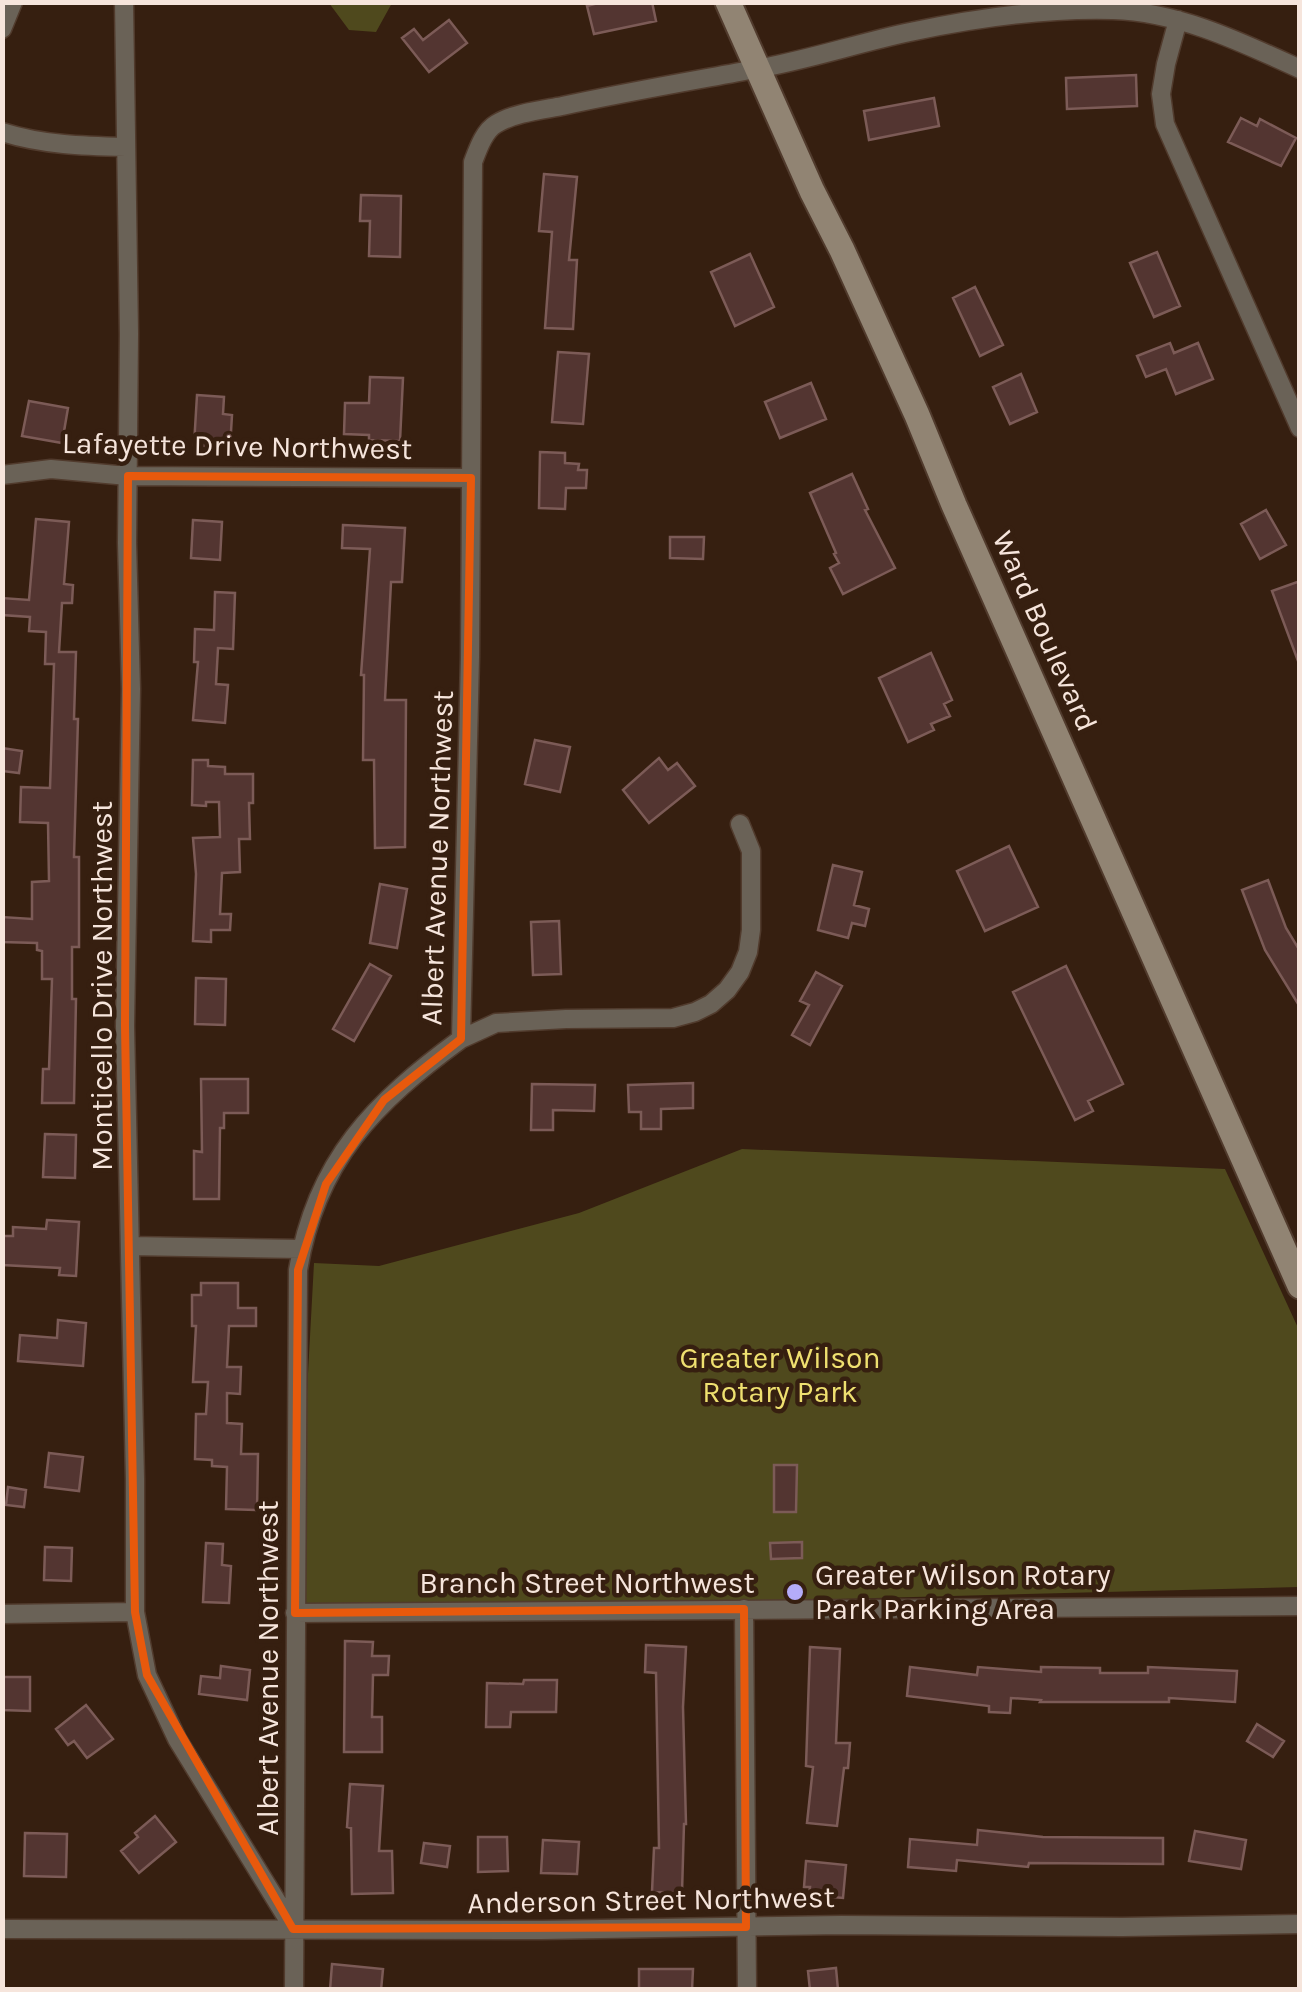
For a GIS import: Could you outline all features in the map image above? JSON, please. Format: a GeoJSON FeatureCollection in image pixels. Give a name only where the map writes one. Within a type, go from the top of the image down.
{"type":"FeatureCollection","features":[{"type":"Feature","properties":{"kind":"main road","name":"Ward Boulevard"},"geometry":{"type":"LineString","coordinates":[[728,2],[909,397],[1300,1286]]}},
{"type":"Feature","properties":{"kind":"street"},"geometry":{"type":"LineString","coordinates":[[2,29],[13,2]]}},
{"type":"Feature","properties":{"kind":"street","name":"Monticello Drive Northwest"},"geometry":{"type":"LineString","coordinates":[[124,2],[131,689],[125,1026],[135,1612],[147,1675],[177,1738],[294,1928]]}},
{"type":"Feature","properties":{"kind":"street","name":"Albert Avenue Northwest"},"geometry":{"type":"LineString","coordinates":[[294,1990],[298,1270],[308,1226],[326,1184],[354,1136],[399,1087],[461,1040],[470,676],[472,162],[480,144],[494,124],[522,115],[758,69],[912,31],[1057,10],[1156,14],[1254,48],[1300,69]]}},
{"type":"Feature","properties":{"kind":"street"},"geometry":{"type":"LineString","coordinates":[[1178,20],[1160,94],[1165,124],[1300,428]]}},
{"type":"Feature","properties":{"kind":"street"},"geometry":{"type":"LineString","coordinates":[[2,132],[57,144],[126,147]]}},
{"type":"Feature","properties":{"kind":"street","name":"Lafayette Drive Northwest"},"geometry":{"type":"LineString","coordinates":[[2,475],[51,470],[128,476],[471,478]]}},
{"type":"Feature","properties":{"kind":"street"},"geometry":{"type":"LineString","coordinates":[[461,1040],[496,1023],[674,1018],[710,1004],[727,990],[748,952],[751,851],[740,824]]}},
{"type":"Feature","properties":{"kind":"street"},"geometry":{"type":"LineString","coordinates":[[131,1246],[302,1248]]}},
{"type":"Feature","properties":{"kind":"street","name":"Branch Street Northwest"},"geometry":{"type":"LineString","coordinates":[[295,1613],[1300,1606]]}},
{"type":"Feature","properties":{"kind":"street"},"geometry":{"type":"LineString","coordinates":[[744,1609],[747,1990]]}},
{"type":"Feature","properties":{"kind":"street"},"geometry":{"type":"LineString","coordinates":[[2,1614],[135,1612]]}},
{"type":"Feature","properties":{"kind":"street","name":"Anderson Street Northwest"},"geometry":{"type":"LineString","coordinates":[[2,1929],[542,1930],[840,1924],[1122,1928],[1300,1924]]}},
{"type":"Feature","properties":{"kind":"highlighted area"},"geometry":{"type":"Polygon","coordinates":[[[128,476],[471,478],[461,1039],[384,1100],[326,1184],[298,1270],[295,1613],[744,1609],[746,1927],[293,1929],[147,1675],[135,1612],[125,1026],[128,476]]]}},
{"type":"Feature","properties":{"kind":"green space"},"geometry":{"type":"Polygon","coordinates":[[[329,3],[392,3],[376,32],[349,30],[329,3]]]}},
{"type":"Feature","properties":{"kind":"green space","name":"Greater Wilson Rotary Park"},"geometry":{"type":"Polygon","coordinates":[[[742,1149],[1225,1169],[1299,1330],[1299,1587],[295,1613],[314,1263],[379,1266],[579,1213],[742,1149]]]}},
{"type":"Feature","properties":{"kind":"building"},"geometry":{"type":"Polygon","coordinates":[[[602,2],[652,2],[656,21],[594,34],[587,6],[602,2]]]}},
{"type":"Feature","properties":{"kind":"building"},"geometry":{"type":"Polygon","coordinates":[[[449,20],[467,43],[429,72],[402,38],[414,29],[423,40],[449,20]]]}},
{"type":"Feature","properties":{"kind":"building"},"geometry":{"type":"Polygon","coordinates":[[[1136,75],[1137,106],[1067,109],[1066,78],[1136,75]]]}},
{"type":"Feature","properties":{"kind":"building"},"geometry":{"type":"Polygon","coordinates":[[[934,98],[939,126],[869,140],[864,111],[934,98]]]}},
{"type":"Feature","properties":{"kind":"building"},"geometry":{"type":"Polygon","coordinates":[[[1241,118],[1257,126],[1260,119],[1296,138],[1281,166],[1228,142],[1241,118]]]}},
{"type":"Feature","properties":{"kind":"building"},"geometry":{"type":"Polygon","coordinates":[[[544,174],[577,177],[569,260],[577,260],[573,329],[545,328],[552,232],[539,231],[544,174]]]}},
{"type":"Feature","properties":{"kind":"building"},"geometry":{"type":"Polygon","coordinates":[[[361,195],[401,196],[400,257],[369,256],[370,221],[360,221],[361,195]]]}},
{"type":"Feature","properties":{"kind":"building"},"geometry":{"type":"Polygon","coordinates":[[[1157,252],[1180,306],[1154,317],[1130,263],[1157,252]]]}},
{"type":"Feature","properties":{"kind":"building"},"geometry":{"type":"Polygon","coordinates":[[[750,254],[774,307],[735,326],[711,272],[750,254]]]}},
{"type":"Feature","properties":{"kind":"building"},"geometry":{"type":"Polygon","coordinates":[[[975,287],[1003,345],[980,356],[953,298],[975,287]]]}},
{"type":"Feature","properties":{"kind":"building"},"geometry":{"type":"Polygon","coordinates":[[[1170,343],[1174,353],[1198,343],[1213,379],[1176,394],[1166,369],[1146,377],[1137,356],[1170,343]]]}},
{"type":"Feature","properties":{"kind":"building"},"geometry":{"type":"Polygon","coordinates":[[[558,352],[589,354],[583,424],[552,422],[558,352]]]}},
{"type":"Feature","properties":{"kind":"building"},"geometry":{"type":"Polygon","coordinates":[[[1021,374],[1037,412],[1010,424],[993,387],[1021,374]]]}},
{"type":"Feature","properties":{"kind":"building"},"geometry":{"type":"Polygon","coordinates":[[[370,377],[403,378],[400,441],[344,434],[345,403],[369,403],[370,377]]]}},
{"type":"Feature","properties":{"kind":"building"},"geometry":{"type":"Polygon","coordinates":[[[811,383],[826,419],[780,438],[765,402],[811,383]]]}},
{"type":"Feature","properties":{"kind":"building"},"geometry":{"type":"Polygon","coordinates":[[[197,395],[224,397],[223,414],[232,415],[230,448],[194,445],[197,395]]]}},
{"type":"Feature","properties":{"kind":"building"},"geometry":{"type":"Polygon","coordinates":[[[29,401],[68,408],[62,443],[22,436],[29,401]]]}},
{"type":"Feature","properties":{"kind":"building"},"geometry":{"type":"Polygon","coordinates":[[[540,452],[565,453],[565,463],[579,464],[578,470],[587,470],[586,488],[566,488],[565,509],[539,508],[540,452]]]}},
{"type":"Feature","properties":{"kind":"building"},"geometry":{"type":"Polygon","coordinates":[[[852,474],[868,509],[865,510],[895,568],[843,594],[830,568],[839,563],[836,553],[810,493],[852,474]]]}},
{"type":"Feature","properties":{"kind":"building"},"geometry":{"type":"Polygon","coordinates":[[[1266,510],[1286,545],[1260,559],[1241,524],[1266,510]]]}},
{"type":"Feature","properties":{"kind":"building"},"geometry":{"type":"Polygon","coordinates":[[[36,519],[69,522],[64,584],[73,585],[72,603],[62,603],[59,652],[76,652],[74,857],[79,857],[79,947],[72,947],[72,999],[76,999],[74,1103],[42,1103],[43,1069],[49,1069],[52,979],[42,979],[42,951],[37,950],[37,943],[2,942],[2,917],[32,919],[32,882],[49,881],[48,823],[20,822],[21,787],[50,788],[54,664],[45,664],[46,632],[29,631],[30,617],[2,615],[2,598],[29,600],[36,519]]]}},
{"type":"Feature","properties":{"kind":"building"},"geometry":{"type":"Polygon","coordinates":[[[193,520],[222,522],[220,560],[191,558],[193,520]]]}},
{"type":"Feature","properties":{"kind":"building"},"geometry":{"type":"Polygon","coordinates":[[[343,525],[405,528],[402,582],[391,582],[385,700],[406,700],[405,847],[375,848],[374,760],[363,760],[361,675],[370,549],[342,548],[343,525]]]}},
{"type":"Feature","properties":{"kind":"building"},"geometry":{"type":"Polygon","coordinates":[[[670,537],[704,537],[703,559],[670,558],[670,537]]]}},
{"type":"Feature","properties":{"kind":"building"},"geometry":{"type":"Polygon","coordinates":[[[1300,581],[1300,660],[1298,661],[1272,591],[1300,581]]]}},
{"type":"Feature","properties":{"kind":"building"},"geometry":{"type":"Polygon","coordinates":[[[215,592],[235,593],[233,649],[218,648],[216,684],[228,685],[225,723],[193,720],[198,662],[194,662],[195,629],[214,630],[215,592]]]}},
{"type":"Feature","properties":{"kind":"building"},"geometry":{"type":"Polygon","coordinates":[[[931,653],[952,700],[944,704],[950,716],[931,724],[934,730],[908,742],[879,678],[931,653]]]}},
{"type":"Feature","properties":{"kind":"building"},"geometry":{"type":"Polygon","coordinates":[[[535,740],[570,747],[560,792],[525,784],[535,740]]]}},
{"type":"Feature","properties":{"kind":"building"},"geometry":{"type":"Polygon","coordinates":[[[2,748],[22,751],[19,773],[2,771],[2,748]]]}},
{"type":"Feature","properties":{"kind":"building"},"geometry":{"type":"Polygon","coordinates":[[[659,758],[668,770],[677,763],[695,786],[649,823],[623,790],[659,758]]]}},
{"type":"Feature","properties":{"kind":"building"},"geometry":{"type":"Polygon","coordinates":[[[193,760],[208,760],[208,766],[225,767],[225,774],[253,774],[250,839],[239,839],[240,872],[222,873],[220,914],[231,914],[230,930],[211,930],[211,942],[193,941],[193,838],[220,837],[219,802],[192,805],[193,760]]]}},
{"type":"Feature","properties":{"kind":"building"},"geometry":{"type":"Polygon","coordinates":[[[1009,846],[1038,907],[985,931],[957,871],[1009,846]]]}},
{"type":"Feature","properties":{"kind":"building"},"geometry":{"type":"Polygon","coordinates":[[[833,865],[862,872],[854,905],[869,909],[865,926],[852,923],[848,938],[818,930],[833,865]]]}},
{"type":"Feature","properties":{"kind":"building"},"geometry":{"type":"Polygon","coordinates":[[[1268,880],[1286,928],[1300,951],[1300,1007],[1265,950],[1242,890],[1268,880]]]}},
{"type":"Feature","properties":{"kind":"building"},"geometry":{"type":"Polygon","coordinates":[[[380,884],[407,889],[397,948],[370,943],[380,884]]]}},
{"type":"Feature","properties":{"kind":"building"},"geometry":{"type":"Polygon","coordinates":[[[559,921],[561,974],[533,975],[531,922],[559,921]]]}},
{"type":"Feature","properties":{"kind":"building"},"geometry":{"type":"Polygon","coordinates":[[[370,964],[391,976],[354,1041],[333,1029],[370,964]]]}},
{"type":"Feature","properties":{"kind":"building"},"geometry":{"type":"Polygon","coordinates":[[[1066,966],[1123,1084],[1088,1101],[1093,1111],[1075,1120],[1013,992],[1066,966]]]}},
{"type":"Feature","properties":{"kind":"building"},"geometry":{"type":"Polygon","coordinates":[[[816,972],[842,986],[810,1045],[792,1035],[809,1005],[800,1001],[816,972]]]}},
{"type":"Feature","properties":{"kind":"building"},"geometry":{"type":"Polygon","coordinates":[[[196,978],[226,979],[225,1025],[195,1024],[196,978]]]}},
{"type":"Feature","properties":{"kind":"building"},"geometry":{"type":"Polygon","coordinates":[[[201,1079],[248,1079],[248,1113],[224,1113],[224,1128],[220,1128],[219,1199],[194,1199],[194,1151],[202,1152],[201,1079]]]}},
{"type":"Feature","properties":{"kind":"building"},"geometry":{"type":"Polygon","coordinates":[[[693,1083],[693,1108],[661,1109],[661,1129],[641,1129],[641,1112],[629,1112],[628,1085],[693,1083]]]}},
{"type":"Feature","properties":{"kind":"building"},"geometry":{"type":"Polygon","coordinates":[[[532,1084],[595,1085],[594,1111],[553,1110],[553,1130],[531,1130],[532,1084]]]}},
{"type":"Feature","properties":{"kind":"building"},"geometry":{"type":"Polygon","coordinates":[[[45,1134],[76,1135],[75,1178],[43,1177],[45,1134]]]}},
{"type":"Feature","properties":{"kind":"building"},"geometry":{"type":"Polygon","coordinates":[[[47,1220],[79,1222],[76,1276],[59,1275],[60,1268],[2,1265],[2,1236],[13,1236],[13,1227],[46,1229],[47,1220]]]}},
{"type":"Feature","properties":{"kind":"building"},"geometry":{"type":"Polygon","coordinates":[[[201,1283],[238,1283],[238,1308],[256,1308],[256,1326],[229,1326],[227,1367],[241,1367],[240,1394],[227,1393],[227,1423],[242,1424],[241,1454],[258,1454],[257,1510],[226,1509],[227,1467],[212,1466],[212,1460],[195,1459],[196,1414],[206,1414],[208,1382],[193,1382],[196,1326],[192,1326],[192,1295],[201,1295],[201,1283]]]}},
{"type":"Feature","properties":{"kind":"building"},"geometry":{"type":"Polygon","coordinates":[[[58,1320],[86,1323],[83,1366],[18,1361],[20,1335],[57,1338],[58,1320]]]}},
{"type":"Feature","properties":{"kind":"building"},"geometry":{"type":"Polygon","coordinates":[[[49,1453],[83,1457],[79,1491],[45,1487],[49,1453]]]}},
{"type":"Feature","properties":{"kind":"building"},"geometry":{"type":"Polygon","coordinates":[[[774,1465],[797,1465],[796,1512],[774,1512],[774,1465]]]}},
{"type":"Feature","properties":{"kind":"building"},"geometry":{"type":"Polygon","coordinates":[[[8,1487],[26,1490],[24,1507],[6,1505],[8,1487]]]}},
{"type":"Feature","properties":{"kind":"building"},"geometry":{"type":"Polygon","coordinates":[[[802,1542],[802,1558],[771,1559],[770,1543],[802,1542]]]}},
{"type":"Feature","properties":{"kind":"building"},"geometry":{"type":"Polygon","coordinates":[[[206,1543],[223,1544],[222,1565],[231,1566],[229,1603],[203,1602],[206,1543]]]}},
{"type":"Feature","properties":{"kind":"building"},"geometry":{"type":"Polygon","coordinates":[[[45,1547],[72,1548],[71,1581],[44,1580],[45,1547]]]}},
{"type":"Feature","properties":{"kind":"building"},"geometry":{"type":"Polygon","coordinates":[[[345,1641],[373,1642],[372,1656],[389,1656],[388,1675],[373,1675],[372,1717],[382,1717],[382,1752],[344,1752],[345,1641]]]}},
{"type":"Feature","properties":{"kind":"building"},"geometry":{"type":"Polygon","coordinates":[[[646,1645],[686,1647],[682,1893],[652,1892],[654,1848],[659,1848],[656,1673],[645,1672],[646,1645]]]}},
{"type":"Feature","properties":{"kind":"building"},"geometry":{"type":"Polygon","coordinates":[[[810,1647],[840,1649],[836,1743],[850,1743],[837,1826],[807,1823],[813,1767],[806,1766],[810,1647]]]}},
{"type":"Feature","properties":{"kind":"building"},"geometry":{"type":"Polygon","coordinates":[[[221,1666],[250,1670],[247,1700],[199,1694],[201,1676],[220,1678],[221,1666]]]}},
{"type":"Feature","properties":{"kind":"building"},"geometry":{"type":"Polygon","coordinates":[[[910,1667],[977,1675],[978,1667],[1041,1672],[1041,1667],[1100,1668],[1100,1673],[1148,1673],[1148,1667],[1237,1671],[1235,1702],[1169,1698],[1169,1702],[1040,1702],[1011,1698],[1010,1713],[989,1712],[989,1706],[907,1696],[910,1667]]]}},
{"type":"Feature","properties":{"kind":"building"},"geometry":{"type":"Polygon","coordinates":[[[2,1677],[30,1677],[30,1711],[2,1710],[2,1677]]]}},
{"type":"Feature","properties":{"kind":"building"},"geometry":{"type":"Polygon","coordinates":[[[524,1680],[557,1680],[556,1712],[511,1712],[510,1727],[486,1727],[487,1683],[523,1684],[524,1680]]]}},
{"type":"Feature","properties":{"kind":"building"},"geometry":{"type":"Polygon","coordinates":[[[86,1705],[113,1739],[87,1758],[74,1741],[68,1745],[56,1729],[86,1705]]]}},
{"type":"Feature","properties":{"kind":"building"},"geometry":{"type":"Polygon","coordinates":[[[1257,1724],[1284,1741],[1273,1757],[1247,1741],[1257,1724]]]}},
{"type":"Feature","properties":{"kind":"building"},"geometry":{"type":"Polygon","coordinates":[[[350,1784],[383,1786],[379,1851],[392,1851],[393,1893],[352,1894],[351,1828],[347,1827],[350,1784]]]}},
{"type":"Feature","properties":{"kind":"building"},"geometry":{"type":"Polygon","coordinates":[[[155,1816],[176,1842],[139,1873],[121,1851],[155,1816]]]}},
{"type":"Feature","properties":{"kind":"building"},"geometry":{"type":"Polygon","coordinates":[[[978,1830],[1043,1837],[1163,1838],[1163,1864],[1029,1863],[1028,1867],[957,1860],[956,1871],[908,1867],[910,1839],[977,1845],[978,1830]]]}},
{"type":"Feature","properties":{"kind":"building"},"geometry":{"type":"Polygon","coordinates":[[[1195,1831],[1246,1840],[1241,1869],[1189,1861],[1195,1831]]]}},
{"type":"Feature","properties":{"kind":"building"},"geometry":{"type":"Polygon","coordinates":[[[25,1833],[67,1834],[66,1877],[24,1876],[25,1833]]]}},
{"type":"Feature","properties":{"kind":"building"},"geometry":{"type":"Polygon","coordinates":[[[478,1837],[507,1837],[508,1871],[478,1872],[478,1837]]]}},
{"type":"Feature","properties":{"kind":"building"},"geometry":{"type":"Polygon","coordinates":[[[543,1840],[579,1842],[577,1874],[541,1873],[543,1840]]]}},
{"type":"Feature","properties":{"kind":"building"},"geometry":{"type":"Polygon","coordinates":[[[424,1843],[450,1846],[447,1867],[421,1863],[424,1843]]]}},
{"type":"Feature","properties":{"kind":"building"},"geometry":{"type":"Polygon","coordinates":[[[806,1861],[846,1865],[843,1898],[809,1895],[810,1887],[804,1887],[806,1861]]]}},
{"type":"Feature","properties":{"kind":"building"},"geometry":{"type":"Polygon","coordinates":[[[332,1964],[383,1969],[381,1990],[330,1990],[332,1964]]]}},
{"type":"Feature","properties":{"kind":"building"},"geometry":{"type":"Polygon","coordinates":[[[836,1968],[838,1990],[810,1990],[808,1971],[836,1968]]]}},
{"type":"Feature","properties":{"kind":"building"},"geometry":{"type":"Polygon","coordinates":[[[639,1969],[693,1969],[692,1990],[639,1990],[639,1969]]]}},
{"type":"Feature","properties":{"kind":"place","name":"Greater Wilson Rotary Park Parking Area"},"geometry":{"type":"Point","coordinates":[795,1592]}}]}
